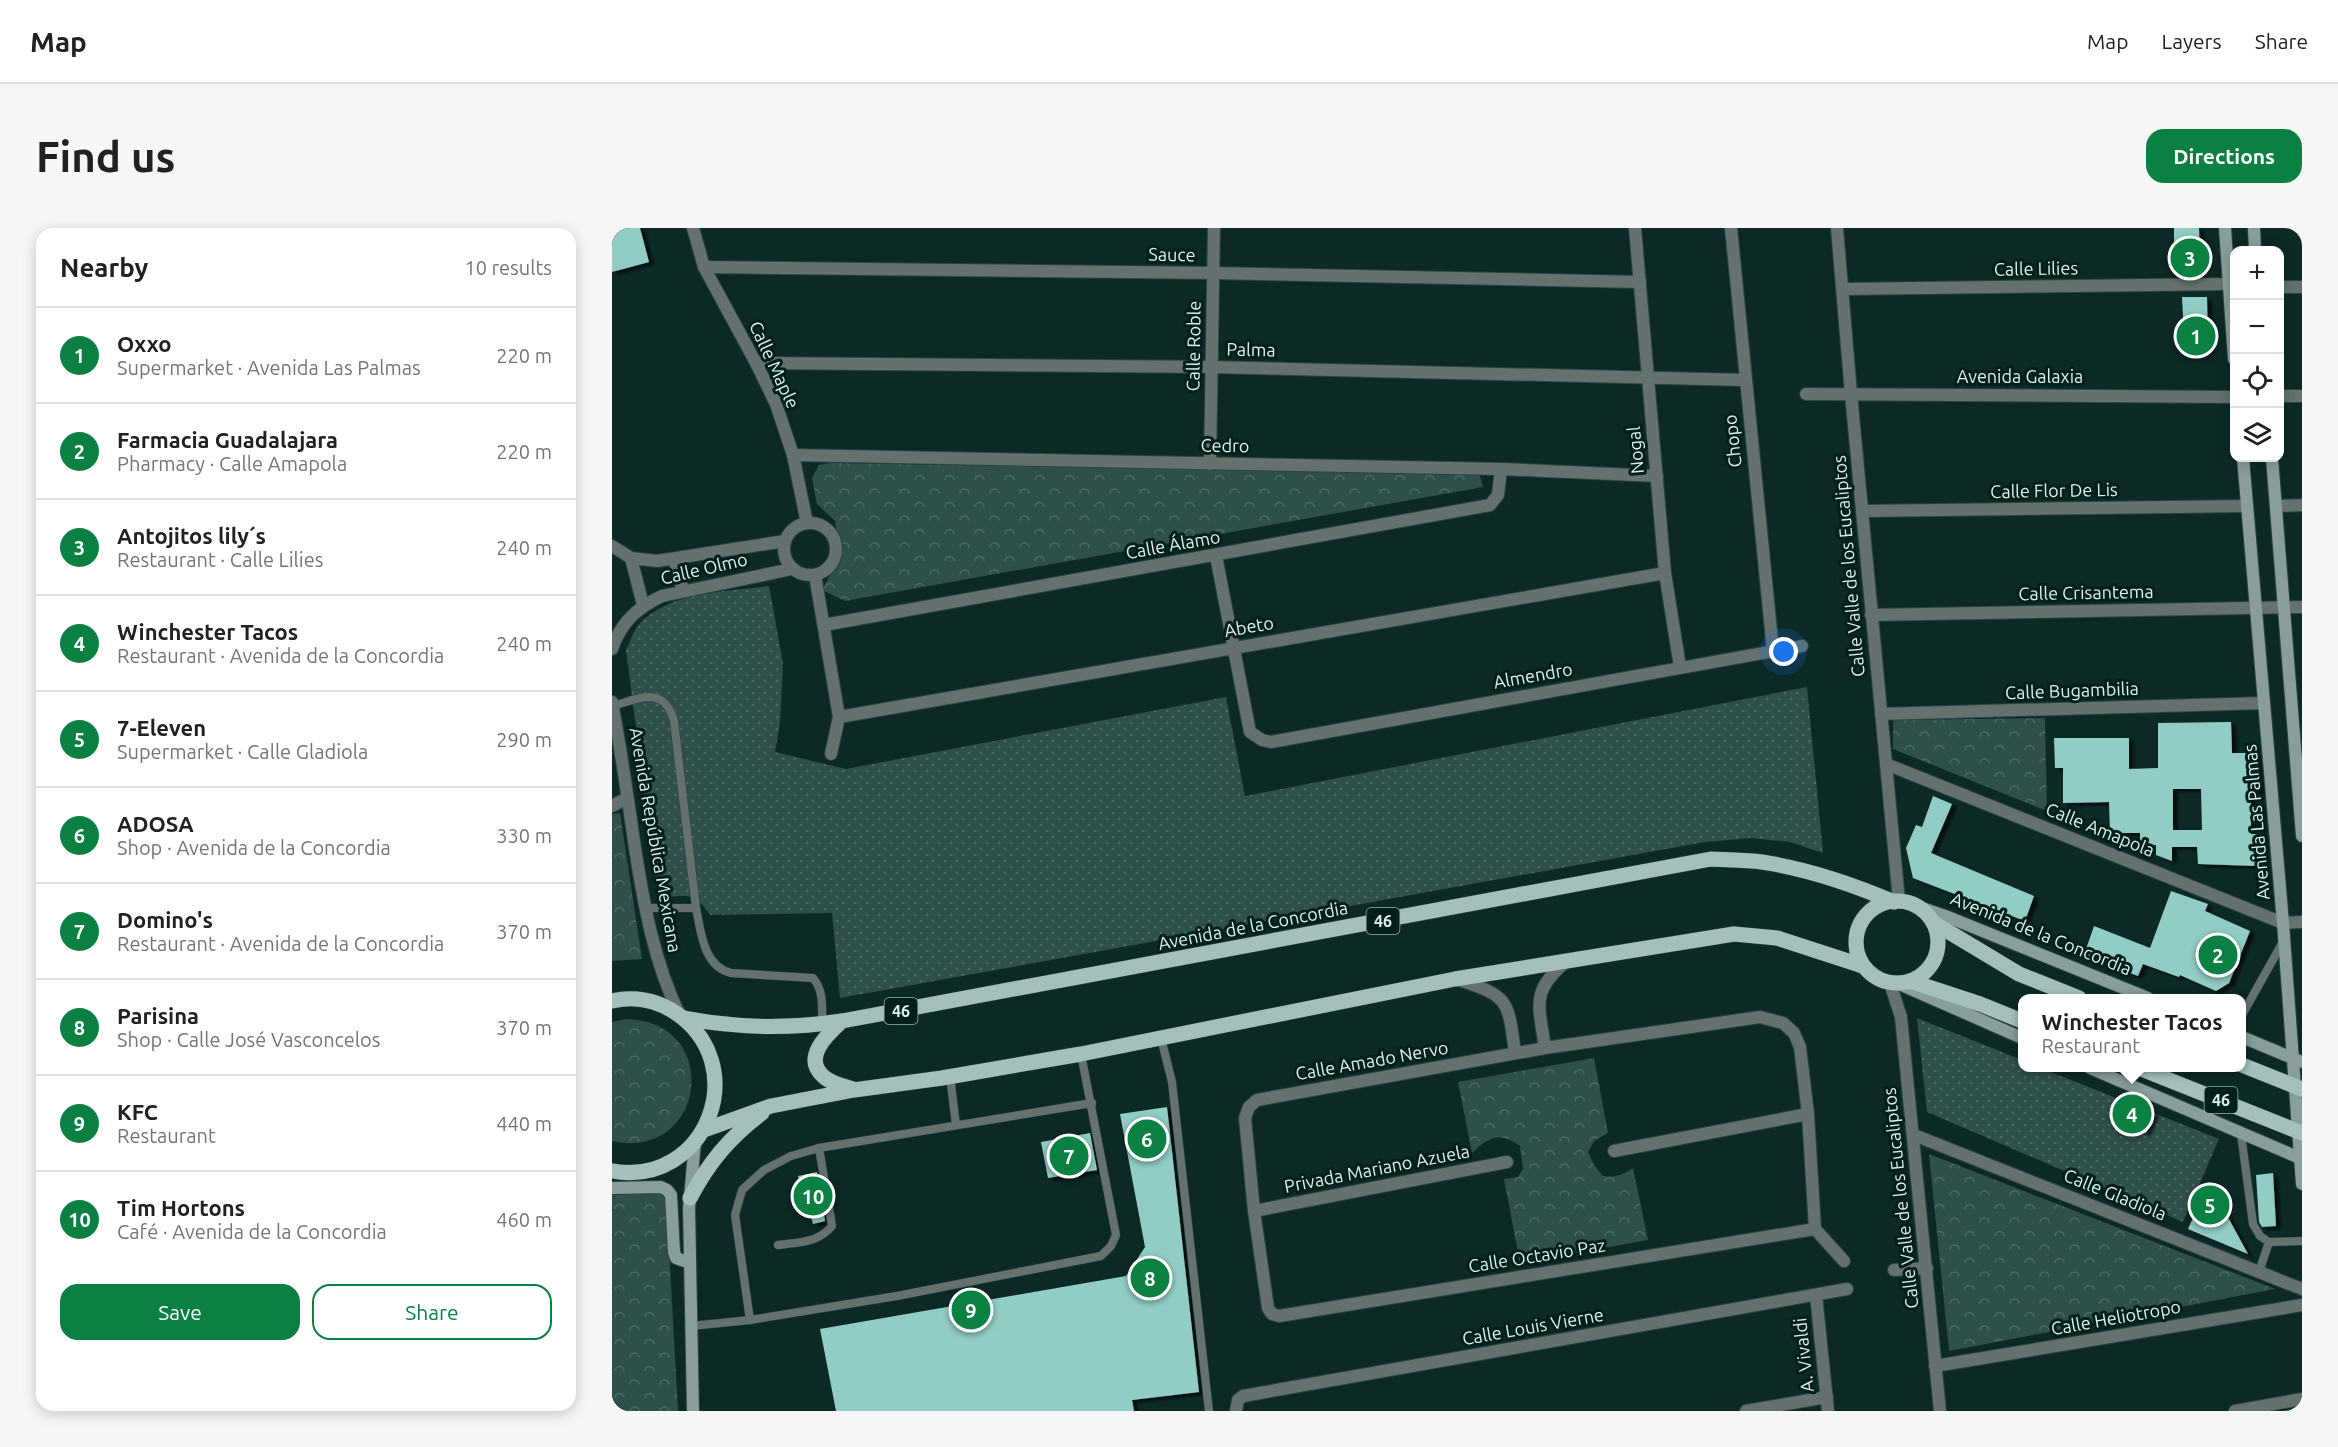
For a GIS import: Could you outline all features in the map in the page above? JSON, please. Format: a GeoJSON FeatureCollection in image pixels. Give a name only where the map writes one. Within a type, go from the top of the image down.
{"type":"FeatureCollection","features":[{"type":"Feature","properties":{"kind":"main road","name":"Avenida de la Concordia"},"geometry":{"type":"LineString","coordinates":[[682,1017],[734,1025],[842,1022],[1711,859],[1761,862],[1806,872],[1897,901]]}},
{"type":"Feature","properties":{"kind":"main road","name":"46"},"geometry":{"type":"LineString","coordinates":[[1897,901],[1919,907]]}},
{"type":"Feature","properties":{"kind":"main road"},"geometry":{"type":"LineString","coordinates":[[1897,901],[1874,908],[1864,917],[1858,928],[1857,954],[1863,966],[1871,974],[1980,1004],[2018,1019]]}},
{"type":"Feature","properties":{"kind":"main road"},"geometry":{"type":"LineString","coordinates":[[1899,982],[1922,975],[1932,964],[1937,951],[1938,937],[1934,923],[1919,907]]}},
{"type":"Feature","properties":{"kind":"main road","name":"Avenida de la Concordia"},"geometry":{"type":"LineString","coordinates":[[1934,923],[2019,974],[2067,994]]}},
{"type":"Feature","properties":{"kind":"main road"},"geometry":{"type":"LineString","coordinates":[[612,1171],[645,1172],[664,1166],[681,1156],[699,1136],[771,1106],[854,1090],[1081,1054],[1455,979],[1570,959],[1734,934],[1777,938],[1863,966]]}},
{"type":"Feature","properties":{"kind":"main road","name":"46"},"geometry":{"type":"LineString","coordinates":[[612,1000],[622,998],[647,1000],[667,1007],[699,1033],[709,1051],[715,1072],[716,1091],[712,1111],[699,1136]]}},
{"type":"Feature","properties":{"kind":"main road"},"geometry":{"type":"LineString","coordinates":[[842,1022],[820,1042],[815,1058],[822,1075],[854,1090]]}},
{"type":"Feature","properties":{"kind":"main road","name":"46"},"geometry":{"type":"LineString","coordinates":[[2246,1067],[2298,1088]]}},
{"type":"Feature","properties":{"kind":"main road","name":"46"},"geometry":{"type":"LineString","coordinates":[[2149,1072],[2300,1132]]}},
{"type":"Feature","properties":{"kind":"main road"},"geometry":{"type":"LineString","coordinates":[[690,1198],[711,1161],[729,1141],[771,1106]]}},
{"type":"Feature","properties":{"kind":"street","name":"Calle Maple"},"geometry":{"type":"LineString","coordinates":[[693,228],[704,267],[776,404],[793,455],[807,523]]}},
{"type":"Feature","properties":{"kind":"street","name":"Calle Roble"},"geometry":{"type":"LineString","coordinates":[[1210,464],[1214,228]]}},
{"type":"Feature","properties":{"kind":"street","name":"Nogal"},"geometry":{"type":"LineString","coordinates":[[1635,228],[1665,573],[1680,667]]}},
{"type":"Feature","properties":{"kind":"street","name":"Chopo"},"geometry":{"type":"LineString","coordinates":[[1731,228],[1773,651]]}},
{"type":"Feature","properties":{"kind":"street","name":"Calle Valle de los Eucaliptos"},"geometry":{"type":"LineString","coordinates":[[1837,228],[1897,901]]}},
{"type":"Feature","properties":{"kind":"street"},"geometry":{"type":"LineString","coordinates":[[2225,228],[2235,354]]}},
{"type":"Feature","properties":{"kind":"street"},"geometry":{"type":"LineString","coordinates":[[2254,228],[2255,246]]}},
{"type":"Feature","properties":{"kind":"street","name":"Sauce"},"geometry":{"type":"LineString","coordinates":[[704,267],[1213,273],[1640,282]]}},
{"type":"Feature","properties":{"kind":"street","name":"Calle Lilies"},"geometry":{"type":"LineString","coordinates":[[1844,290],[2229,284]]}},
{"type":"Feature","properties":{"kind":"street"},"geometry":{"type":"LineString","coordinates":[[2284,287],[2302,287]]}},
{"type":"Feature","properties":{"kind":"street","name":"Palma"},"geometry":{"type":"LineString","coordinates":[[756,363],[1211,368],[1745,380]]}},
{"type":"Feature","properties":{"kind":"street","name":"Avenida Galaxia"},"geometry":{"type":"LineString","coordinates":[[1806,394],[2230,397]]}},
{"type":"Feature","properties":{"kind":"street"},"geometry":{"type":"LineString","coordinates":[[2284,396],[2302,396]]}},
{"type":"Feature","properties":{"kind":"street","name":"Cedro"},"geometry":{"type":"LineString","coordinates":[[793,455],[1501,469],[1657,476]]}},
{"type":"Feature","properties":{"kind":"street","name":"Avenida Las Palmas"},"geometry":{"type":"LineString","coordinates":[[2243,462],[2284,938],[2297,1060],[2302,1184]]}},
{"type":"Feature","properties":{"kind":"street"},"geometry":{"type":"LineString","coordinates":[[2272,462],[2285,607],[2297,703],[2302,837]]}},
{"type":"Feature","properties":{"kind":"street","name":"Calle Álamo"},"geometry":{"type":"LineString","coordinates":[[824,625],[1490,505],[1498,495],[1501,469]]}},
{"type":"Feature","properties":{"kind":"street"},"geometry":{"type":"LineString","coordinates":[[2277,506],[2302,505]]}},
{"type":"Feature","properties":{"kind":"street","name":"Calle Flor De Lis"},"geometry":{"type":"LineString","coordinates":[[1862,512],[2247,506]]}},
{"type":"Feature","properties":{"kind":"street"},"geometry":{"type":"LineString","coordinates":[[807,523],[824,527],[835,541],[835,558],[831,566],[815,575],[799,573],[792,569],[785,559],[785,541],[789,532],[807,523]]}},
{"type":"Feature","properties":{"kind":"street","name":"Calle Olmo"},"geometry":{"type":"LineString","coordinates":[[612,546],[631,558],[657,561],[785,541]]}},
{"type":"Feature","properties":{"kind":"street"},"geometry":{"type":"LineString","coordinates":[[1216,556],[1233,648]]}},
{"type":"Feature","properties":{"kind":"street"},"geometry":{"type":"LineString","coordinates":[[631,558],[643,605]]}},
{"type":"Feature","properties":{"kind":"street"},"geometry":{"type":"LineString","coordinates":[[675,559],[683,590]]}},
{"type":"Feature","properties":{"kind":"street","name":"Calle Olmo"},"geometry":{"type":"LineString","coordinates":[[612,649],[616,637],[629,617],[643,605],[662,596],[792,569]]}},
{"type":"Feature","properties":{"kind":"street","name":"Abeto"},"geometry":{"type":"LineString","coordinates":[[839,717],[1665,573]]}},
{"type":"Feature","properties":{"kind":"street"},"geometry":{"type":"LineString","coordinates":[[815,575],[839,717],[831,754]]}},
{"type":"Feature","properties":{"kind":"street","name":"Calle Crisantema"},"geometry":{"type":"LineString","coordinates":[[1871,615],[2302,607]]}},
{"type":"Feature","properties":{"kind":"street","name":"Almendro"},"geometry":{"type":"LineString","coordinates":[[1233,648],[1250,732],[1262,740],[1271,742],[1802,646]]}},
{"type":"Feature","properties":{"kind":"street","name":"Calle Bugambilia"},"geometry":{"type":"LineString","coordinates":[[1881,714],[2264,703]]}},
{"type":"Feature","properties":{"kind":"street","name":"Avenida República Mexicana"},"geometry":{"type":"LineString","coordinates":[[612,704],[645,908],[661,972],[682,1017]]}},
{"type":"Feature","properties":{"kind":"street","name":"Calle Amapola"},"geometry":{"type":"LineString","coordinates":[[1886,764],[2283,923],[2302,922]]}},
{"type":"Feature","properties":{"kind":"street"},"geometry":{"type":"LineString","coordinates":[[612,806],[627,798]]}},
{"type":"Feature","properties":{"kind":"street","name":"Avenida de la Concordia"},"geometry":{"type":"LineString","coordinates":[[1919,907],[2136,994]]}},
{"type":"Feature","properties":{"kind":"street"},"geometry":{"type":"LineString","coordinates":[[1545,1048],[1539,998],[1542,987],[1552,974],[1570,959]]}},
{"type":"Feature","properties":{"kind":"street"},"geometry":{"type":"LineString","coordinates":[[1455,979],[1496,994],[1506,1004],[1515,1053]]}},
{"type":"Feature","properties":{"kind":"street","name":"Calle Valle de los Eucaliptos"},"geometry":{"type":"LineString","coordinates":[[1899,982],[1940,1411]]}},
{"type":"Feature","properties":{"kind":"street"},"geometry":{"type":"LineString","coordinates":[[1899,982],[2018,1036]]}},
{"type":"Feature","properties":{"kind":"street","name":"Calle Amado Nervo"},"geometry":{"type":"LineString","coordinates":[[1254,1210],[1245,1118],[1249,1107],[1257,1100],[1515,1053],[1760,1017],[1783,1023],[1794,1033],[1800,1047],[1808,1114]]}},
{"type":"Feature","properties":{"kind":"street"},"geometry":{"type":"LineString","coordinates":[[2246,1039],[2297,1060]]}},
{"type":"Feature","properties":{"kind":"street"},"geometry":{"type":"LineString","coordinates":[[2099,1072],[2301,1158]]}},
{"type":"Feature","properties":{"kind":"street"},"geometry":{"type":"LineString","coordinates":[[1614,1151],[1808,1114],[1815,1229],[1844,1261]]}},
{"type":"Feature","properties":{"kind":"street","name":"Calle Gladiola"},"geometry":{"type":"LineString","coordinates":[[1914,1135],[2302,1289]]}},
{"type":"Feature","properties":{"kind":"street"},"geometry":{"type":"LineString","coordinates":[[693,1411],[690,1198],[699,1136]]}},
{"type":"Feature","properties":{"kind":"street","name":"Privada Mariano Azuela"},"geometry":{"type":"LineString","coordinates":[[1254,1210],[1507,1162]]}},
{"type":"Feature","properties":{"kind":"street"},"geometry":{"type":"LineString","coordinates":[[612,1188],[661,1187],[667,1190],[671,1195],[674,1252],[676,1258],[690,1263]]}},
{"type":"Feature","properties":{"kind":"street","name":"Calle Octavio Paz"},"geometry":{"type":"LineString","coordinates":[[1254,1210],[1268,1308],[1272,1314],[1279,1316],[1815,1229]]}},
{"type":"Feature","properties":{"kind":"street"},"geometry":{"type":"LineString","coordinates":[[1894,1270],[1927,1268]]}},
{"type":"Feature","properties":{"kind":"street","name":"Calle Louis Vierne"},"geometry":{"type":"LineString","coordinates":[[1236,1411],[1238,1400],[1243,1396],[1847,1288]]}},
{"type":"Feature","properties":{"kind":"street","name":"A. Vivaldi"},"geometry":{"type":"LineString","coordinates":[[1816,1295],[1828,1411]]}},
{"type":"Feature","properties":{"kind":"street","name":"Calle Heliotropo"},"geometry":{"type":"LineString","coordinates":[[1935,1366],[2302,1305]]}},
{"type":"Feature","properties":{"kind":"street"},"geometry":{"type":"LineString","coordinates":[[1746,1411],[1827,1397]]}},
{"type":"Feature","properties":{"kind":"street"},"geometry":{"type":"LineString","coordinates":[[2235,1411],[2302,1399]]}},
{"type":"Feature","properties":{"kind":"lane"},"geometry":{"type":"LineString","coordinates":[[612,704],[653,697],[664,700],[671,708],[696,908],[709,959],[721,970],[731,973],[813,978],[819,984],[821,994],[822,1024]]}},
{"type":"Feature","properties":{"kind":"lane"},"geometry":{"type":"LineString","coordinates":[[645,908],[696,908]]}},
{"type":"Feature","properties":{"kind":"lane"},"geometry":{"type":"LineString","coordinates":[[2246,1007],[2284,938]]}},
{"type":"Feature","properties":{"kind":"lane"},"geometry":{"type":"LineString","coordinates":[[1161,1038],[1172,1082],[1209,1411]]}},
{"type":"Feature","properties":{"kind":"lane"},"geometry":{"type":"LineString","coordinates":[[691,1326],[750,1320],[897,1296],[1101,1256],[1111,1246],[1116,1235],[1081,1054]]}},
{"type":"Feature","properties":{"kind":"lane"},"geometry":{"type":"LineString","coordinates":[[950,1076],[956,1125]]}},
{"type":"Feature","properties":{"kind":"lane"},"geometry":{"type":"LineString","coordinates":[[750,1320],[735,1215],[742,1190],[764,1170],[791,1156],[819,1148],[1092,1103]]}},
{"type":"Feature","properties":{"kind":"lane"},"geometry":{"type":"LineString","coordinates":[[2241,1134],[2253,1224],[2260,1236],[2270,1242],[2302,1241]]}},
{"type":"Feature","properties":{"kind":"lane"},"geometry":{"type":"LineString","coordinates":[[778,1245],[811,1240],[824,1235],[832,1226],[819,1148]]}},
{"type":"Feature","properties":{"kind":"lane"},"geometry":{"type":"LineString","coordinates":[[2259,1272],[2270,1242]]}},
{"type":"Feature","properties":{"kind":"green space"},"geometry":{"type":"Polygon","coordinates":[[[831,463],[1479,473],[1483,487],[845,601],[822,590],[840,557],[835,521],[817,504],[812,478],[819,465],[831,463]]]}},
{"type":"Feature","properties":{"kind":"green space"},"geometry":{"type":"Polygon","coordinates":[[[769,586],[783,663],[780,723],[775,752],[846,769],[1226,697],[1245,796],[1807,687],[1823,853],[1790,842],[1751,838],[1705,842],[840,998],[832,913],[710,915],[699,902],[688,896],[658,898],[626,650],[638,625],[666,605],[699,595],[769,586]]]}},
{"type":"Feature","properties":{"kind":"green space"},"geometry":{"type":"Polygon","coordinates":[[[2045,718],[2047,811],[1893,749],[1893,720],[2045,718]]]}},
{"type":"Feature","properties":{"kind":"green space"},"geometry":{"type":"Polygon","coordinates":[[[620,813],[642,959],[612,961],[612,814],[620,813]]]}},
{"type":"Feature","properties":{"kind":"green space"},"geometry":{"type":"Polygon","coordinates":[[[1917,1018],[2018,1058],[2018,1072],[2051,1072],[2219,1139],[2183,1222],[1927,1112],[1917,1018]]]}},
{"type":"Feature","properties":{"kind":"green space"},"geometry":{"type":"Polygon","coordinates":[[[626,1019],[657,1026],[678,1042],[689,1064],[691,1089],[684,1112],[668,1131],[644,1142],[612,1141],[612,1022],[626,1019]]]}},
{"type":"Feature","properties":{"kind":"green space"},"geometry":{"type":"Polygon","coordinates":[[[1594,1058],[1608,1133],[1594,1141],[1588,1152],[1594,1165],[1603,1176],[1619,1175],[1633,1168],[1648,1240],[1520,1263],[1504,1179],[1518,1177],[1523,1169],[1520,1146],[1500,1137],[1483,1143],[1472,1153],[1458,1082],[1594,1058]]]}},
{"type":"Feature","properties":{"kind":"green space"},"geometry":{"type":"Polygon","coordinates":[[[1929,1154],[2275,1289],[1949,1351],[1929,1154]]]}},
{"type":"Feature","properties":{"kind":"green space"},"geometry":{"type":"Polygon","coordinates":[[[612,1191],[666,1193],[678,1411],[612,1411],[612,1191]]]}},
{"type":"Feature","properties":{"kind":"building"},"geometry":{"type":"Polygon","coordinates":[[[612,228],[640,228],[649,262],[612,272],[612,228]]]}},
{"type":"Feature","properties":{"kind":"building"},"geometry":{"type":"Polygon","coordinates":[[[2174,228],[2199,228],[2200,267],[2174,267],[2174,228]]]}},
{"type":"Feature","properties":{"kind":"building"},"geometry":{"type":"Polygon","coordinates":[[[2182,297],[2207,297],[2208,352],[2185,352],[2182,297]]]}},
{"type":"Feature","properties":{"kind":"building"},"geometry":{"type":"Polygon","coordinates":[[[2231,722],[2232,753],[2257,753],[2260,791],[2251,792],[2251,834],[2257,834],[2257,866],[2198,864],[2197,847],[2172,847],[2172,861],[2156,855],[2156,845],[2140,846],[2140,833],[2110,833],[2109,802],[2063,803],[2063,768],[2055,768],[2054,738],[2129,738],[2129,769],[2158,768],[2158,723],[2231,722]],[[2173,789],[2173,830],[2202,830],[2201,789],[2173,789]]]}},
{"type":"Feature","properties":{"kind":"building"},"geometry":{"type":"Polygon","coordinates":[[[1933,796],[1952,804],[1931,853],[2034,896],[2025,921],[1913,878],[1906,848],[1916,825],[1922,827],[1933,796]]]}},
{"type":"Feature","properties":{"kind":"building"},"geometry":{"type":"Polygon","coordinates":[[[2171,891],[2208,904],[2205,911],[2250,931],[2229,983],[2216,991],[2180,975],[2179,977],[2143,964],[2138,976],[2084,955],[2094,926],[2150,948],[2171,891]]]}},
{"type":"Feature","properties":{"kind":"building"},"geometry":{"type":"Polygon","coordinates":[[[2117,1098],[2154,1113],[2146,1133],[2109,1117],[2117,1098]]]}},
{"type":"Feature","properties":{"kind":"building"},"geometry":{"type":"Polygon","coordinates":[[[1167,1107],[1199,1392],[1132,1400],[1134,1411],[836,1411],[820,1329],[1126,1276],[1145,1247],[1120,1114],[1167,1107]]]}},
{"type":"Feature","properties":{"kind":"building"},"geometry":{"type":"Polygon","coordinates":[[[1090,1133],[1097,1170],[1048,1178],[1041,1142],[1090,1133]]]}},
{"type":"Feature","properties":{"kind":"building"},"geometry":{"type":"Polygon","coordinates":[[[817,1172],[825,1221],[813,1224],[811,1217],[806,1218],[798,1176],[817,1172]]]}},
{"type":"Feature","properties":{"kind":"building"},"geometry":{"type":"Polygon","coordinates":[[[2273,1173],[2276,1226],[2262,1227],[2259,1222],[2256,1175],[2273,1173]]]}},
{"type":"Feature","properties":{"kind":"building"},"geometry":{"type":"Polygon","coordinates":[[[2209,1182],[2230,1221],[2248,1254],[2188,1229],[2209,1182]]]}},
{"type":"Feature","properties":{"kind":"place","name":"Antojitos lily´s"},"geometry":{"type":"Point","coordinates":[2190,258]}},
{"type":"Feature","properties":{"kind":"place","name":"Oxxo"},"geometry":{"type":"Point","coordinates":[2196,336]}},
{"type":"Feature","properties":{"kind":"place","name":"Farmacia Guadalajara"},"geometry":{"type":"Point","coordinates":[2218,955]}},
{"type":"Feature","properties":{"kind":"place","name":"Winchester Tacos"},"geometry":{"type":"Point","coordinates":[2132,1114]}},
{"type":"Feature","properties":{"kind":"place","name":"ADOSA"},"geometry":{"type":"Point","coordinates":[1147,1139]}},
{"type":"Feature","properties":{"kind":"place","name":"Domino's"},"geometry":{"type":"Point","coordinates":[1069,1156]}},
{"type":"Feature","properties":{"kind":"place","name":"Tim Hortons"},"geometry":{"type":"Point","coordinates":[813,1196]}},
{"type":"Feature","properties":{"kind":"place","name":"7-Eleven"},"geometry":{"type":"Point","coordinates":[2210,1205]}},
{"type":"Feature","properties":{"kind":"place","name":"Parisina"},"geometry":{"type":"Point","coordinates":[1150,1278]}},
{"type":"Feature","properties":{"kind":"place","name":"KFC"},"geometry":{"type":"Point","coordinates":[971,1310]}}]}
